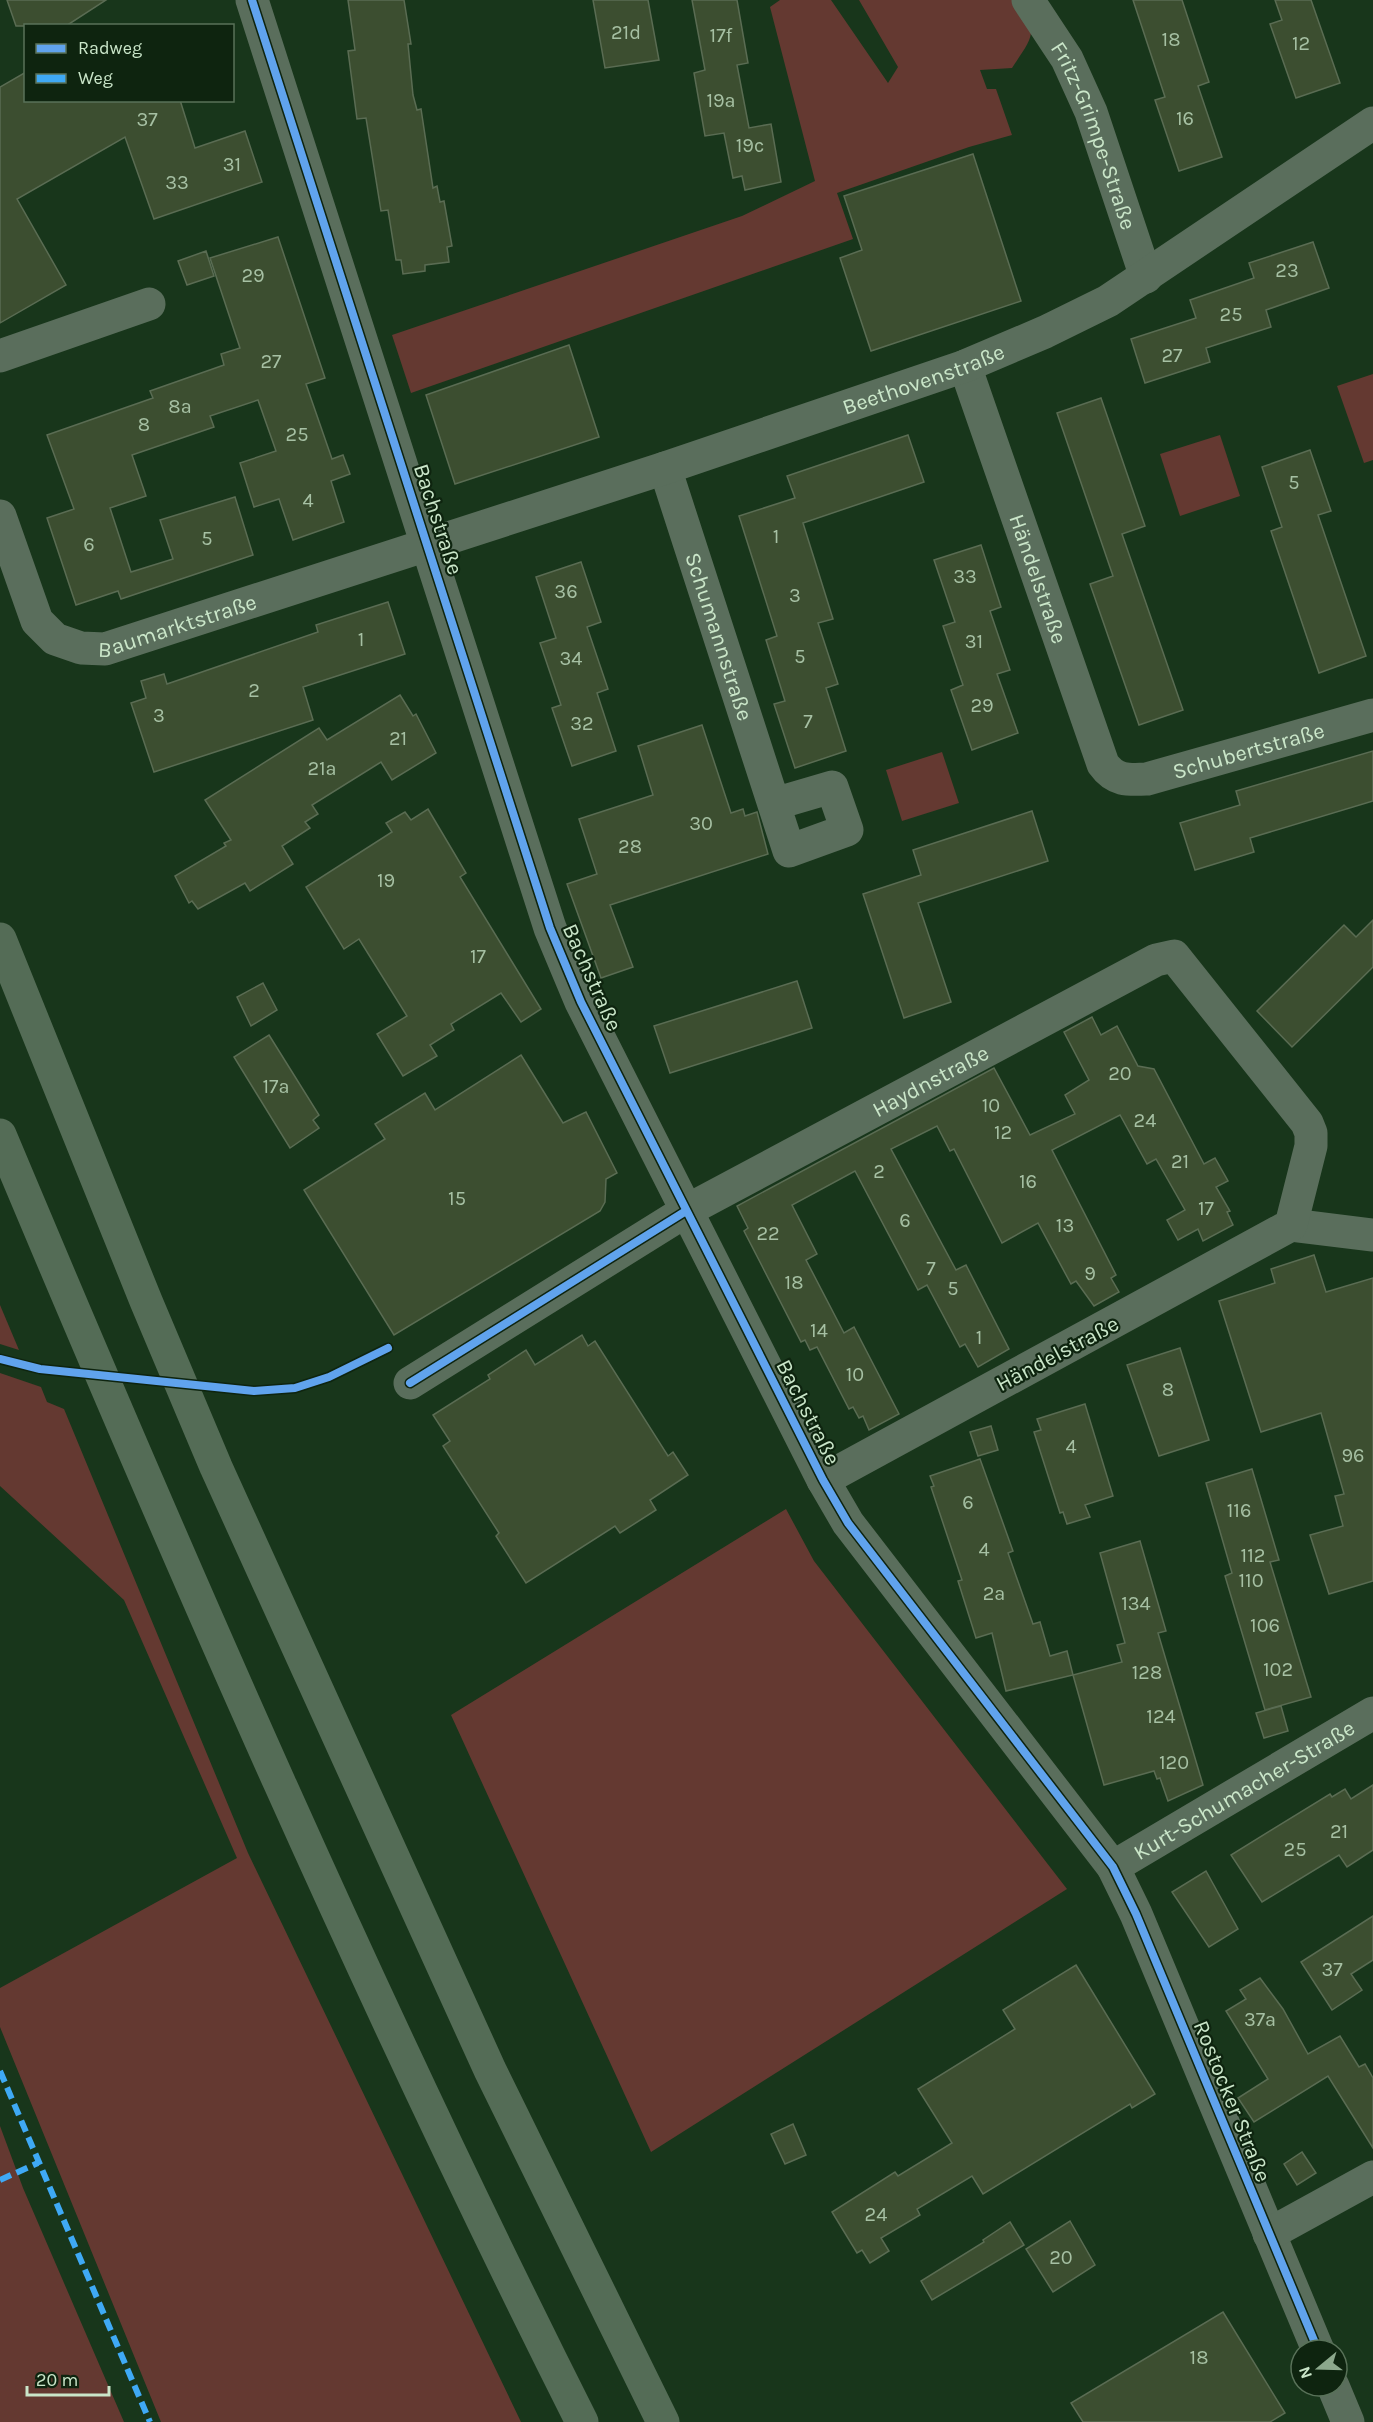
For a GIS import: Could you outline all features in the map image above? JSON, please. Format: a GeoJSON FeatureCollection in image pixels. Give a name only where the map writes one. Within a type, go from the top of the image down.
{"type":"FeatureCollection","features":[{"type":"Feature","properties":{"kind":"highway"},"geometry":{"type":"LineString","coordinates":[[0,939],[146,1300],[225,1487],[490,2070],[663,2422]]}},
{"type":"Feature","properties":{"kind":"highway"},"geometry":{"type":"LineString","coordinates":[[0,1135],[215,1642],[487,2232],[582,2422]]}},
{"type":"Feature","properties":{"kind":"highway"},"geometry":{"type":"LineString","coordinates":[[487,2232],[559,2422]]}},
{"type":"Feature","properties":{"kind":"street","name":"Bachstraße"},"geometry":{"type":"LineString","coordinates":[[252,0],[429,543],[550,928],[581,1002],[823,1480],[848,1523],[1113,1867]]}},
{"type":"Feature","properties":{"kind":"street","name":"Fritz-Grimpe-Straße"},"geometry":{"type":"LineString","coordinates":[[1028,0],[1067,59],[1091,112],[1146,277]]}},
{"type":"Feature","properties":{"kind":"street","name":"Beethovenstraße"},"geometry":{"type":"LineString","coordinates":[[429,543],[665,468],[965,366],[1045,332],[1108,300],[1146,277],[1373,123]]}},
{"type":"Feature","properties":{"kind":"street"},"geometry":{"type":"LineString","coordinates":[[0,356],[149,304]]}},
{"type":"Feature","properties":{"kind":"street","name":"Händelstraße"},"geometry":{"type":"LineString","coordinates":[[965,366],[1103,764],[1109,773],[1124,780]]}},
{"type":"Feature","properties":{"kind":"street","name":"Schumannstraße"},"geometry":{"type":"LineString","coordinates":[[665,468],[774,804]]}},
{"type":"Feature","properties":{"kind":"street","name":"Baumarktstraße"},"geometry":{"type":"LineString","coordinates":[[0,516],[37,621],[55,639],[81,648],[105,649],[429,543]]}},
{"type":"Feature","properties":{"kind":"street","name":"Schubertstraße"},"geometry":{"type":"LineString","coordinates":[[1124,780],[1147,779],[1373,715]]}},
{"type":"Feature","properties":{"kind":"street","name":"Haydnstraße"},"geometry":{"type":"LineString","coordinates":[[410,1383],[686,1211],[1156,960],[1174,956],[1307,1123],[1311,1133],[1311,1146],[1291,1225]]}},
{"type":"Feature","properties":{"kind":"street","name":"Händelstraße"},"geometry":{"type":"LineString","coordinates":[[823,1480],[1291,1225]]}},
{"type":"Feature","properties":{"kind":"street"},"geometry":{"type":"LineString","coordinates":[[1291,1225],[1373,1235]]}},
{"type":"Feature","properties":{"kind":"street","name":"Kurt-Schumacher-Straße"},"geometry":{"type":"LineString","coordinates":[[1113,1867],[1373,1713]]}},
{"type":"Feature","properties":{"kind":"street","name":"Rostocker Straße"},"geometry":{"type":"LineString","coordinates":[[1113,1867],[1136,1914],[1313,2338]]}},
{"type":"Feature","properties":{"kind":"street"},"geometry":{"type":"LineString","coordinates":[[1269,2234],[1373,2177]]}},
{"type":"Feature","properties":{"kind":"street"},"geometry":{"type":"LineString","coordinates":[[1338,2398],[1348,2422]]}},
{"type":"Feature","properties":{"kind":"shaded area"},"geometry":{"type":"Polygon","coordinates":[[[780,0],[831,0],[888,83],[898,67],[859,0],[1018,0],[1031,27],[1031,35],[1024,50],[1012,68],[980,70],[987,89],[996,89],[1012,135],[969,147],[837,193],[853,239],[411,393],[392,335],[742,216],[815,181],[770,7],[780,0]]]}},
{"type":"Feature","properties":{"kind":"shaded area"},"geometry":{"type":"Polygon","coordinates":[[[1373,374],[1373,460],[1364,463],[1337,386],[1373,374]]]}},
{"type":"Feature","properties":{"kind":"shaded area"},"geometry":{"type":"Polygon","coordinates":[[[1220,435],[1240,496],[1180,516],[1160,454],[1220,435]]]}},
{"type":"Feature","properties":{"kind":"shaded area"},"geometry":{"type":"Polygon","coordinates":[[[942,752],[959,803],[902,821],[886,770],[942,752]]]}},
{"type":"Feature","properties":{"kind":"shaded area"},"geometry":{"type":"Polygon","coordinates":[[[0,1305],[19,1350],[0,1344],[0,1305]]]}},
{"type":"Feature","properties":{"kind":"shaded area"},"geometry":{"type":"Polygon","coordinates":[[[0,1373],[41,1387],[47,1402],[64,1409],[248,1853],[521,2422],[161,2422],[0,2027],[0,1988],[237,1858],[124,1600],[0,1486],[0,1373]]]}},
{"type":"Feature","properties":{"kind":"shaded area"},"geometry":{"type":"Polygon","coordinates":[[[786,1509],[814,1561],[1067,1889],[651,2152],[451,1715],[786,1509]]]}},
{"type":"Feature","properties":{"kind":"shaded area"},"geometry":{"type":"Polygon","coordinates":[[[0,2126],[23,2188],[124,2422],[0,2422],[0,2126]]]}},
{"type":"Feature","properties":{"kind":"building"},"geometry":{"type":"Polygon","coordinates":[[[7,0],[106,0],[69,24],[16,26],[7,0]]]}},
{"type":"Feature","properties":{"kind":"building"},"geometry":{"type":"Polygon","coordinates":[[[348,0],[404,0],[411,44],[408,44],[413,95],[417,110],[421,109],[433,188],[437,186],[440,202],[444,201],[452,246],[447,247],[449,262],[425,265],[425,271],[403,274],[401,260],[396,260],[388,210],[381,211],[366,118],[357,119],[348,51],[355,50],[348,0]]]}},
{"type":"Feature","properties":{"kind":"building"},"geometry":{"type":"Polygon","coordinates":[[[593,0],[648,0],[659,60],[605,68],[593,0]]]}},
{"type":"Feature","properties":{"kind":"building"},"geometry":{"type":"Polygon","coordinates":[[[692,0],[737,0],[748,63],[737,65],[749,128],[771,124],[781,182],[745,190],[742,176],[733,178],[724,133],[705,136],[694,73],[705,70],[692,0]]]}},
{"type":"Feature","properties":{"kind":"building"},"geometry":{"type":"Polygon","coordinates":[[[1133,0],[1182,0],[1209,82],[1198,86],[1222,157],[1179,171],[1155,100],[1165,97],[1133,0]]]}},
{"type":"Feature","properties":{"kind":"building"},"geometry":{"type":"Polygon","coordinates":[[[1275,0],[1311,0],[1340,83],[1296,98],[1270,24],[1282,20],[1275,0]]]}},
{"type":"Feature","properties":{"kind":"building"},"geometry":{"type":"Polygon","coordinates":[[[24,73],[24,102],[181,102],[195,148],[245,131],[262,182],[154,219],[125,137],[17,199],[66,285],[0,323],[0,87],[24,73]]]}},
{"type":"Feature","properties":{"kind":"building"},"geometry":{"type":"Polygon","coordinates":[[[973,154],[1021,301],[871,351],[840,258],[862,250],[844,196],[973,154]]]}},
{"type":"Feature","properties":{"kind":"building"},"geometry":{"type":"Polygon","coordinates":[[[278,237],[325,378],[306,384],[332,459],[343,455],[350,474],[331,481],[344,522],[293,540],[279,499],[254,507],[240,463],[276,451],[258,400],[210,416],[214,427],[132,455],[146,496],[110,508],[131,572],[173,559],[160,520],[235,497],[253,555],[121,599],[118,591],[76,605],[47,518],[74,509],[47,435],[153,398],[150,391],[224,365],[221,354],[240,348],[210,258],[278,237]]]}},
{"type":"Feature","properties":{"kind":"building"},"geometry":{"type":"Polygon","coordinates":[[[1313,242],[1329,288],[1266,310],[1271,327],[1206,348],[1210,362],[1145,383],[1131,339],[1196,318],[1190,300],[1254,278],[1249,263],[1313,242]]]}},
{"type":"Feature","properties":{"kind":"building"},"geometry":{"type":"Polygon","coordinates":[[[206,251],[214,276],[187,285],[178,261],[206,251]]]}},
{"type":"Feature","properties":{"kind":"building"},"geometry":{"type":"Polygon","coordinates":[[[569,345],[599,437],[455,484],[426,395],[569,345]]]}},
{"type":"Feature","properties":{"kind":"building"},"geometry":{"type":"Polygon","coordinates":[[[1101,398],[1145,526],[1122,534],[1183,710],[1139,725],[1090,584],[1113,576],[1057,413],[1101,398]]]}},
{"type":"Feature","properties":{"kind":"building"},"geometry":{"type":"Polygon","coordinates":[[[908,435],[924,482],[803,523],[833,619],[818,623],[838,684],[826,688],[846,751],[795,768],[774,704],[785,701],[766,640],[777,636],[739,516],[795,498],[787,476],[908,435]]]}},
{"type":"Feature","properties":{"kind":"building"},"geometry":{"type":"Polygon","coordinates":[[[1310,450],[1331,511],[1318,515],[1366,656],[1319,673],[1271,531],[1282,527],[1262,467],[1310,450]]]}},
{"type":"Feature","properties":{"kind":"building"},"geometry":{"type":"Polygon","coordinates":[[[981,545],[1001,607],[990,611],[1010,670],[997,674],[1018,733],[972,750],[951,690],[963,685],[943,626],[955,622],[934,560],[981,545]]]}},
{"type":"Feature","properties":{"kind":"building"},"geometry":{"type":"Polygon","coordinates":[[[581,562],[601,622],[587,627],[608,689],[597,693],[616,751],[572,766],[552,708],[561,705],[540,643],[556,638],[536,577],[581,562]]]}},
{"type":"Feature","properties":{"kind":"building"},"geometry":{"type":"Polygon","coordinates":[[[388,602],[405,654],[303,687],[313,720],[154,772],[131,703],[146,698],[141,681],[164,674],[167,684],[318,632],[316,625],[388,602]]]}},
{"type":"Feature","properties":{"kind":"building"},"geometry":{"type":"Polygon","coordinates":[[[400,695],[413,716],[416,714],[436,753],[392,780],[381,762],[312,805],[318,814],[305,822],[310,828],[282,846],[293,864],[250,891],[245,883],[198,909],[192,901],[189,903],[175,876],[226,846],[224,843],[231,840],[205,800],[319,728],[327,740],[400,695]]]}},
{"type":"Feature","properties":{"kind":"building"},"geometry":{"type":"Polygon","coordinates":[[[702,725],[731,813],[743,809],[745,816],[757,812],[768,854],[610,905],[633,967],[601,978],[567,884],[597,874],[579,819],[653,795],[638,746],[702,725]]]}},
{"type":"Feature","properties":{"kind":"building"},"geometry":{"type":"Polygon","coordinates":[[[1373,751],[1373,801],[1250,838],[1254,852],[1195,870],[1180,823],[1240,805],[1236,791],[1373,751]]]}},
{"type":"Feature","properties":{"kind":"building"},"geometry":{"type":"Polygon","coordinates":[[[428,809],[466,873],[460,877],[541,1009],[521,1022],[501,993],[451,1024],[454,1030],[430,1045],[437,1056],[403,1076],[377,1034],[407,1016],[359,939],[344,949],[306,887],[392,832],[386,823],[405,812],[411,820],[428,809]]]}},
{"type":"Feature","properties":{"kind":"building"},"geometry":{"type":"Polygon","coordinates":[[[1032,811],[1048,861],[918,903],[951,1002],[904,1018],[863,894],[921,875],[913,850],[1032,811]]]}},
{"type":"Feature","properties":{"kind":"building"},"geometry":{"type":"Polygon","coordinates":[[[1373,920],[1373,967],[1292,1047],[1257,1011],[1344,925],[1356,937],[1373,920]]]}},
{"type":"Feature","properties":{"kind":"building"},"geometry":{"type":"Polygon","coordinates":[[[797,981],[812,1028],[670,1073],[654,1026],[797,981]]]}},
{"type":"Feature","properties":{"kind":"building"},"geometry":{"type":"Polygon","coordinates":[[[263,983],[277,1010],[251,1026],[237,997],[263,983]]]}},
{"type":"Feature","properties":{"kind":"building"},"geometry":{"type":"Polygon","coordinates":[[[1092,1017],[1101,1035],[1117,1026],[1138,1066],[1154,1069],[1204,1164],[1215,1158],[1228,1181],[1216,1187],[1230,1211],[1227,1212],[1233,1225],[1203,1241],[1198,1229],[1178,1240],[1167,1220],[1185,1210],[1156,1159],[1147,1164],[1120,1115],[1052,1150],[1116,1275],[1111,1278],[1119,1292],[1094,1306],[1076,1281],[1071,1284],[1038,1223],[1002,1243],[954,1149],[950,1151],[937,1126],[891,1149],[956,1270],[966,1265],[1009,1349],[978,1367],[965,1344],[960,1347],[927,1285],[918,1290],[855,1171],[792,1205],[817,1254],[806,1260],[844,1333],[854,1327],[899,1414],[869,1430],[863,1416],[859,1418],[853,1407],[849,1409],[817,1347],[810,1350],[805,1340],[801,1342],[744,1231],[748,1228],[737,1206],[994,1068],[1030,1135],[1075,1114],[1065,1095],[1089,1080],[1064,1032],[1092,1017]]]}},
{"type":"Feature","properties":{"kind":"building"},"geometry":{"type":"Polygon","coordinates":[[[269,1035],[319,1115],[313,1120],[319,1128],[290,1148],[234,1057],[269,1035]]]}},
{"type":"Feature","properties":{"kind":"building"},"geometry":{"type":"Polygon","coordinates":[[[521,1055],[563,1123],[586,1112],[617,1173],[606,1179],[605,1202],[600,1211],[394,1335],[304,1190],[385,1139],[375,1124],[425,1093],[435,1110],[521,1055]]]}},
{"type":"Feature","properties":{"kind":"building"},"geometry":{"type":"Polygon","coordinates":[[[1314,1255],[1326,1292],[1373,1278],[1373,1581],[1329,1594],[1310,1535],[1343,1526],[1335,1496],[1344,1494],[1321,1413],[1261,1432],[1219,1301],[1275,1283],[1271,1269],[1314,1255]]]}},
{"type":"Feature","properties":{"kind":"building"},"geometry":{"type":"Polygon","coordinates":[[[582,1335],[588,1346],[595,1341],[668,1456],[673,1452],[688,1475],[650,1500],[656,1510],[620,1533],[615,1526],[526,1583],[496,1536],[499,1533],[443,1446],[450,1441],[433,1415],[490,1379],[488,1375],[526,1350],[535,1365],[582,1335]]]}},
{"type":"Feature","properties":{"kind":"building"},"geometry":{"type":"Polygon","coordinates":[[[1180,1348],[1209,1440],[1159,1456],[1127,1365],[1180,1348]]]}},
{"type":"Feature","properties":{"kind":"building"},"geometry":{"type":"Polygon","coordinates":[[[1085,1404],[1113,1496],[1085,1505],[1090,1517],[1067,1524],[1063,1512],[1060,1513],[1034,1432],[1041,1430],[1037,1419],[1085,1404]]]}},
{"type":"Feature","properties":{"kind":"building"},"geometry":{"type":"Polygon","coordinates":[[[991,1426],[998,1450],[978,1456],[970,1432],[991,1426]]]}},
{"type":"Feature","properties":{"kind":"building"},"geometry":{"type":"Polygon","coordinates":[[[980,1459],[1013,1551],[1008,1553],[1033,1624],[1040,1622],[1050,1656],[1067,1651],[1073,1675],[1006,1691],[992,1633],[976,1638],[958,1581],[962,1580],[931,1487],[934,1486],[930,1476],[980,1459]]]}},
{"type":"Feature","properties":{"kind":"building"},"geometry":{"type":"Polygon","coordinates":[[[1252,1469],[1279,1560],[1270,1562],[1311,1697],[1265,1710],[1225,1576],[1232,1573],[1206,1483],[1252,1469]]]}},
{"type":"Feature","properties":{"kind":"building"},"geometry":{"type":"Polygon","coordinates":[[[1140,1541],[1166,1631],[1158,1633],[1203,1785],[1168,1801],[1160,1778],[1157,1779],[1154,1771],[1104,1785],[1073,1675],[1122,1662],[1117,1645],[1125,1643],[1100,1553],[1140,1541]]]}},
{"type":"Feature","properties":{"kind":"building"},"geometry":{"type":"Polygon","coordinates":[[[1281,1706],[1288,1731],[1264,1738],[1256,1713],[1281,1706]]]}},
{"type":"Feature","properties":{"kind":"building"},"geometry":{"type":"Polygon","coordinates":[[[1373,1785],[1373,1850],[1347,1867],[1339,1855],[1262,1902],[1231,1855],[1330,1794],[1332,1797],[1345,1789],[1351,1799],[1373,1785]]]}},
{"type":"Feature","properties":{"kind":"building"},"geometry":{"type":"Polygon","coordinates":[[[1206,1871],[1238,1929],[1209,1947],[1172,1892],[1206,1871]]]}},
{"type":"Feature","properties":{"kind":"building"},"geometry":{"type":"Polygon","coordinates":[[[1373,1916],[1373,1960],[1351,1974],[1362,1990],[1332,2010],[1301,1962],[1373,1916]]]}},
{"type":"Feature","properties":{"kind":"building"},"geometry":{"type":"Polygon","coordinates":[[[1076,1965],[1155,2094],[1132,2108],[1130,2104],[983,2194],[972,2176],[917,2209],[920,2215],[881,2238],[889,2251],[870,2263],[862,2250],[857,2253],[832,2212],[895,2172],[898,2176],[952,2143],[918,2089],[1015,2029],[1003,2010],[1076,1965]]]}},
{"type":"Feature","properties":{"kind":"building"},"geometry":{"type":"Polygon","coordinates":[[[1260,1978],[1283,2009],[1308,2054],[1340,2036],[1359,2067],[1365,2064],[1373,2078],[1373,2148],[1328,2076],[1254,2122],[1238,2098],[1268,2079],[1226,2011],[1246,1999],[1240,1990],[1260,1978]]]}},
{"type":"Feature","properties":{"kind":"building"},"geometry":{"type":"Polygon","coordinates":[[[793,2124],[806,2155],[785,2164],[771,2134],[793,2124]]]}},
{"type":"Feature","properties":{"kind":"building"},"geometry":{"type":"Polygon","coordinates":[[[1302,2152],[1316,2173],[1297,2185],[1284,2164],[1302,2152]]]}},
{"type":"Feature","properties":{"kind":"building"},"geometry":{"type":"Polygon","coordinates":[[[1070,2221],[1095,2265],[1053,2292],[1026,2249],[1070,2221]]]}},
{"type":"Feature","properties":{"kind":"building"},"geometry":{"type":"Polygon","coordinates":[[[1010,2222],[1024,2245],[932,2300],[921,2281],[984,2242],[983,2240],[1010,2222]]]}},
{"type":"Feature","properties":{"kind":"building"},"geometry":{"type":"Polygon","coordinates":[[[1223,2312],[1285,2413],[1270,2422],[1083,2422],[1071,2403],[1223,2312]]]}},
{"type":"Feature","properties":{"kind":"marked path"},"geometry":{"type":"LineString","coordinates":[[0,2071],[150,2422]]}},
{"type":"Feature","properties":{"kind":"marked path"},"geometry":{"type":"LineString","coordinates":[[0,2180],[38,2163]]}},
{"type":"Feature","properties":{"kind":"cycle path"},"geometry":{"type":"LineString","coordinates":[[252,0],[550,928],[581,1002],[823,1480],[848,1523],[1113,1867],[1136,1914],[1313,2338]]}},
{"type":"Feature","properties":{"kind":"cycle path"},"geometry":{"type":"LineString","coordinates":[[410,1383],[686,1211]]}},
{"type":"Feature","properties":{"kind":"cycle path"},"geometry":{"type":"LineString","coordinates":[[0,1359],[40,1369],[254,1391],[295,1388],[329,1377],[388,1348]]}}]}
